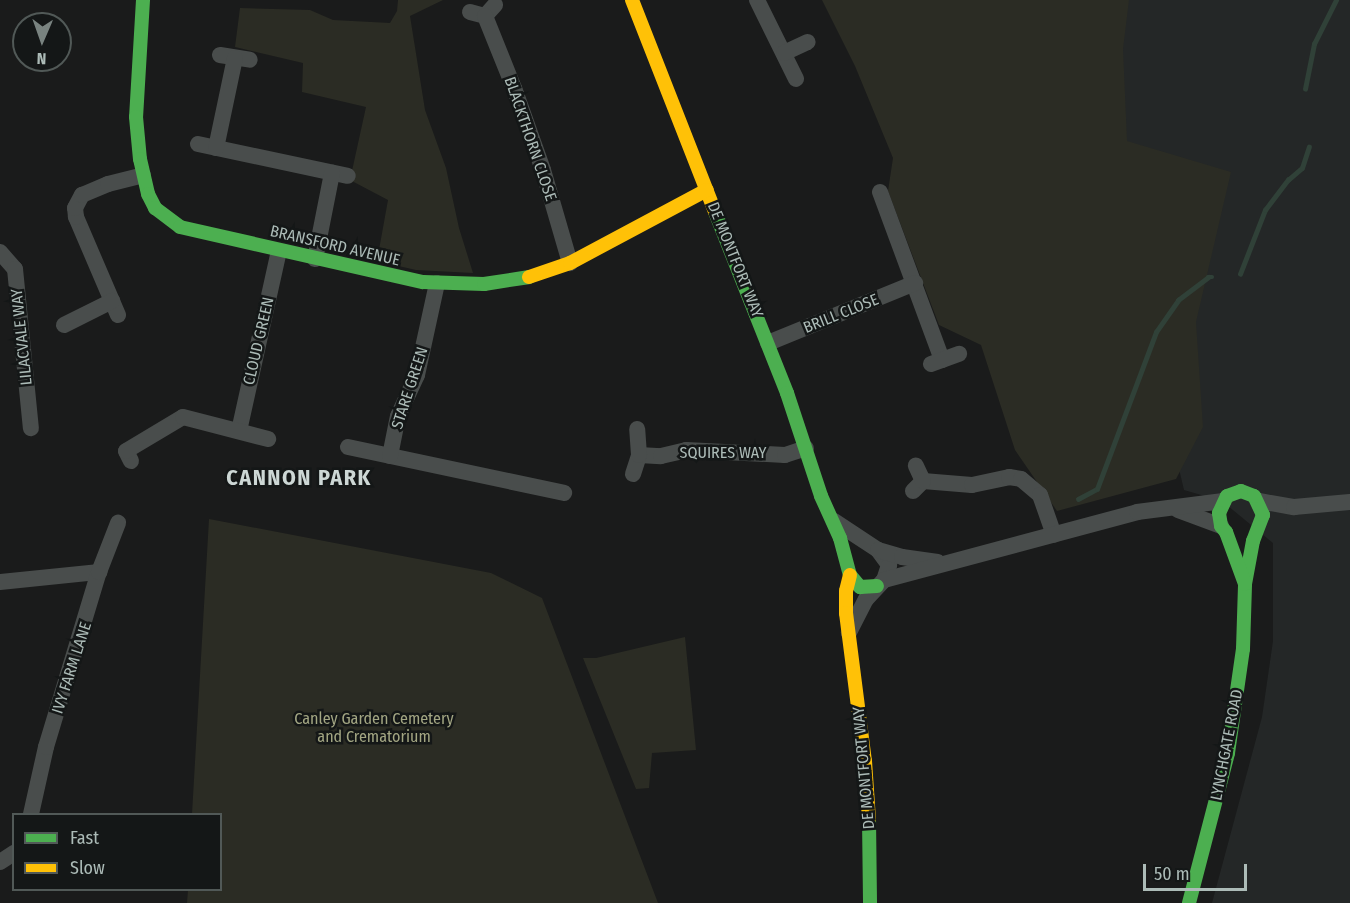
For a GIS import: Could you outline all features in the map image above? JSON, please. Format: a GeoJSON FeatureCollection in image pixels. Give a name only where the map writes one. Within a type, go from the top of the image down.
{"type":"FeatureCollection","features":[{"type":"Feature","properties":{"kind":"street","name":"BRANSFORD AVENUE"},"geometry":{"type":"LineString","coordinates":[[142,0],[136,117],[143,175],[155,208],[180,227],[315,259],[437,284],[475,284],[515,280],[570,263],[707,190]]}},
{"type":"Feature","properties":{"kind":"street","name":"DE MONTFORT WAY"},"geometry":{"type":"LineString","coordinates":[[632,0],[768,343],[806,448],[820,496],[834,521],[849,571],[846,613],[865,761],[870,830],[870,903]]}},
{"type":"Feature","properties":{"kind":"street"},"geometry":{"type":"LineString","coordinates":[[757,0],[796,80]]}},
{"type":"Feature","properties":{"kind":"street","name":"BLACKTHORN CLOSE"},"geometry":{"type":"LineString","coordinates":[[483,11],[543,170],[570,263]]}},
{"type":"Feature","properties":{"kind":"street"},"geometry":{"type":"LineString","coordinates":[[784,53],[808,42]]}},
{"type":"Feature","properties":{"kind":"street"},"geometry":{"type":"LineString","coordinates":[[216,148],[235,58]]}},
{"type":"Feature","properties":{"kind":"street"},"geometry":{"type":"LineString","coordinates":[[198,144],[340,175],[315,259]]}},
{"type":"Feature","properties":{"kind":"street"},"geometry":{"type":"LineString","coordinates":[[64,325],[115,308],[76,217],[75,208],[82,195],[108,184],[143,175]]}},
{"type":"Feature","properties":{"kind":"street"},"geometry":{"type":"LineString","coordinates":[[880,192],[915,284],[936,362],[959,354]]}},
{"type":"Feature","properties":{"kind":"street","name":"CLOUD GREEN"},"geometry":{"type":"LineString","coordinates":[[239,431],[279,251]]}},
{"type":"Feature","properties":{"kind":"street","name":"LILACVALE WAY"},"geometry":{"type":"LineString","coordinates":[[0,252],[15,269],[31,428]]}},
{"type":"Feature","properties":{"kind":"street","name":"STARE GREEN"},"geometry":{"type":"LineString","coordinates":[[390,456],[398,416],[417,375],[437,284]]}},
{"type":"Feature","properties":{"kind":"street","name":"BRILL CLOSE"},"geometry":{"type":"LineString","coordinates":[[768,343],[915,284]]}},
{"type":"Feature","properties":{"kind":"street"},"geometry":{"type":"LineString","coordinates":[[131,460],[126,451],[183,417],[268,439]]}},
{"type":"Feature","properties":{"kind":"street"},"geometry":{"type":"LineString","coordinates":[[633,474],[639,455],[637,429]]}},
{"type":"Feature","properties":{"kind":"street"},"geometry":{"type":"LineString","coordinates":[[348,447],[564,493]]}},
{"type":"Feature","properties":{"kind":"street","name":"SQUIRES WAY"},"geometry":{"type":"LineString","coordinates":[[639,455],[661,456],[686,450],[785,455],[806,448]]}},
{"type":"Feature","properties":{"kind":"street"},"geometry":{"type":"LineString","coordinates":[[917,479],[972,485],[1009,477],[1021,479],[1040,495],[1054,535]]}},
{"type":"Feature","properties":{"kind":"street"},"geometry":{"type":"LineString","coordinates":[[954,563],[918,560],[875,549],[856,551],[849,571],[860,586],[880,583],[954,563],[1137,512],[1175,509],[1223,501],[1233,493],[1241,491],[1254,496],[1259,501],[1294,507],[1350,502]]}},
{"type":"Feature","properties":{"kind":"street","name":"LYNCHGATE ROAD"},"geometry":{"type":"LineString","coordinates":[[1223,501],[1219,513],[1245,584]]}},
{"type":"Feature","properties":{"kind":"street","name":"LYNCHGATE ROAD"},"geometry":{"type":"LineString","coordinates":[[1189,903],[1219,796],[1236,708],[1243,649],[1245,584],[1260,524],[1262,508],[1259,501]]}},
{"type":"Feature","properties":{"kind":"street"},"geometry":{"type":"LineString","coordinates":[[1175,509],[1224,529],[1246,535],[1260,524],[1294,507]]}},
{"type":"Feature","properties":{"kind":"street","name":"DE MONTFORT WAY"},"geometry":{"type":"LineString","coordinates":[[834,521],[875,549]]}},
{"type":"Feature","properties":{"kind":"street","name":"IVY FARM LANE"},"geometry":{"type":"LineString","coordinates":[[31,813],[42,760],[99,572],[118,523]]}},
{"type":"Feature","properties":{"kind":"street"},"geometry":{"type":"LineString","coordinates":[[849,633],[860,609],[880,583],[889,565],[875,549]]}},
{"type":"Feature","properties":{"kind":"street"},"geometry":{"type":"LineString","coordinates":[[0,582],[99,572]]}},
{"type":"Feature","properties":{"kind":"shaded area"},"geometry":{"type":"Polygon","coordinates":[[[859,0],[1350,0],[1350,903],[1212,903],[1262,717],[1273,641],[1273,543],[1222,501],[1184,490],[1121,223],[859,0]]]}},
{"type":"Feature","properties":{"kind":"green space"},"geometry":{"type":"Polygon","coordinates":[[[398,0],[443,0],[410,16],[425,110],[446,168],[459,228],[473,273],[416,270],[377,261],[388,200],[350,180],[366,107],[302,92],[303,63],[235,47],[240,8],[310,10],[333,20],[390,23],[397,11],[398,0]]]}},
{"type":"Feature","properties":{"kind":"green space"},"geometry":{"type":"Polygon","coordinates":[[[822,0],[1129,0],[1123,49],[1127,141],[1231,172],[1196,322],[1203,427],[1176,479],[1057,511],[1015,450],[981,345],[939,325],[888,191],[893,158],[855,66],[822,0]]]}},
{"type":"Feature","properties":{"kind":"green space","name":"Canley Garden Cemetery and Crematorium"},"geometry":{"type":"Polygon","coordinates":[[[209,519],[491,573],[542,598],[658,903],[187,903],[188,891],[222,891],[222,813],[192,813],[209,519]]]}},
{"type":"Feature","properties":{"kind":"green space"},"geometry":{"type":"Polygon","coordinates":[[[685,637],[696,750],[652,753],[649,788],[636,789],[583,658],[596,658],[685,637]]]}},
{"type":"Feature","properties":{"kind":"waterway"},"geometry":{"type":"LineString","coordinates":[[1305,89],[1314,44],[1336,0]]}},
{"type":"Feature","properties":{"kind":"waterway"},"geometry":{"type":"LineString","coordinates":[[1240,274],[1265,210],[1288,180],[1302,168],[1309,147]]}},
{"type":"Feature","properties":{"kind":"waterway"},"geometry":{"type":"LineString","coordinates":[[1078,499],[1097,489],[1156,332],[1178,300],[1208,277],[1212,277]]}},
{"type":"Feature","properties":{"kind":"traffic: fast"},"geometry":{"type":"LineString","coordinates":[[143,0],[136,117],[140,159],[148,194],[155,208],[180,227],[423,282],[484,284],[529,277]]}},
{"type":"Feature","properties":{"kind":"traffic: fast"},"geometry":{"type":"LineString","coordinates":[[715,212],[787,393],[821,496],[840,538],[850,575],[860,587],[877,586]]}},
{"type":"Feature","properties":{"kind":"traffic: fast"},"geometry":{"type":"LineString","coordinates":[[1189,903],[1228,753],[1243,649],[1245,584],[1253,541],[1263,515],[1254,496],[1241,491],[1227,496],[1219,513],[1221,526],[1226,532],[1245,584]]}},
{"type":"Feature","properties":{"kind":"traffic: fast"},"geometry":{"type":"LineString","coordinates":[[869,819],[870,903]]}},
{"type":"Feature","properties":{"kind":"traffic: slow"},"geometry":{"type":"LineString","coordinates":[[632,0],[715,212]]}},
{"type":"Feature","properties":{"kind":"traffic: slow"},"geometry":{"type":"LineString","coordinates":[[529,277],[570,263],[707,190]]}},
{"type":"Feature","properties":{"kind":"traffic: slow"},"geometry":{"type":"LineString","coordinates":[[850,575],[846,591],[846,613],[865,761],[869,819]]}},
{"type":"Feature","properties":{"kind":"district","name":"CANNON PARK"},"geometry":{"type":"Point","coordinates":[299,478]}}]}
